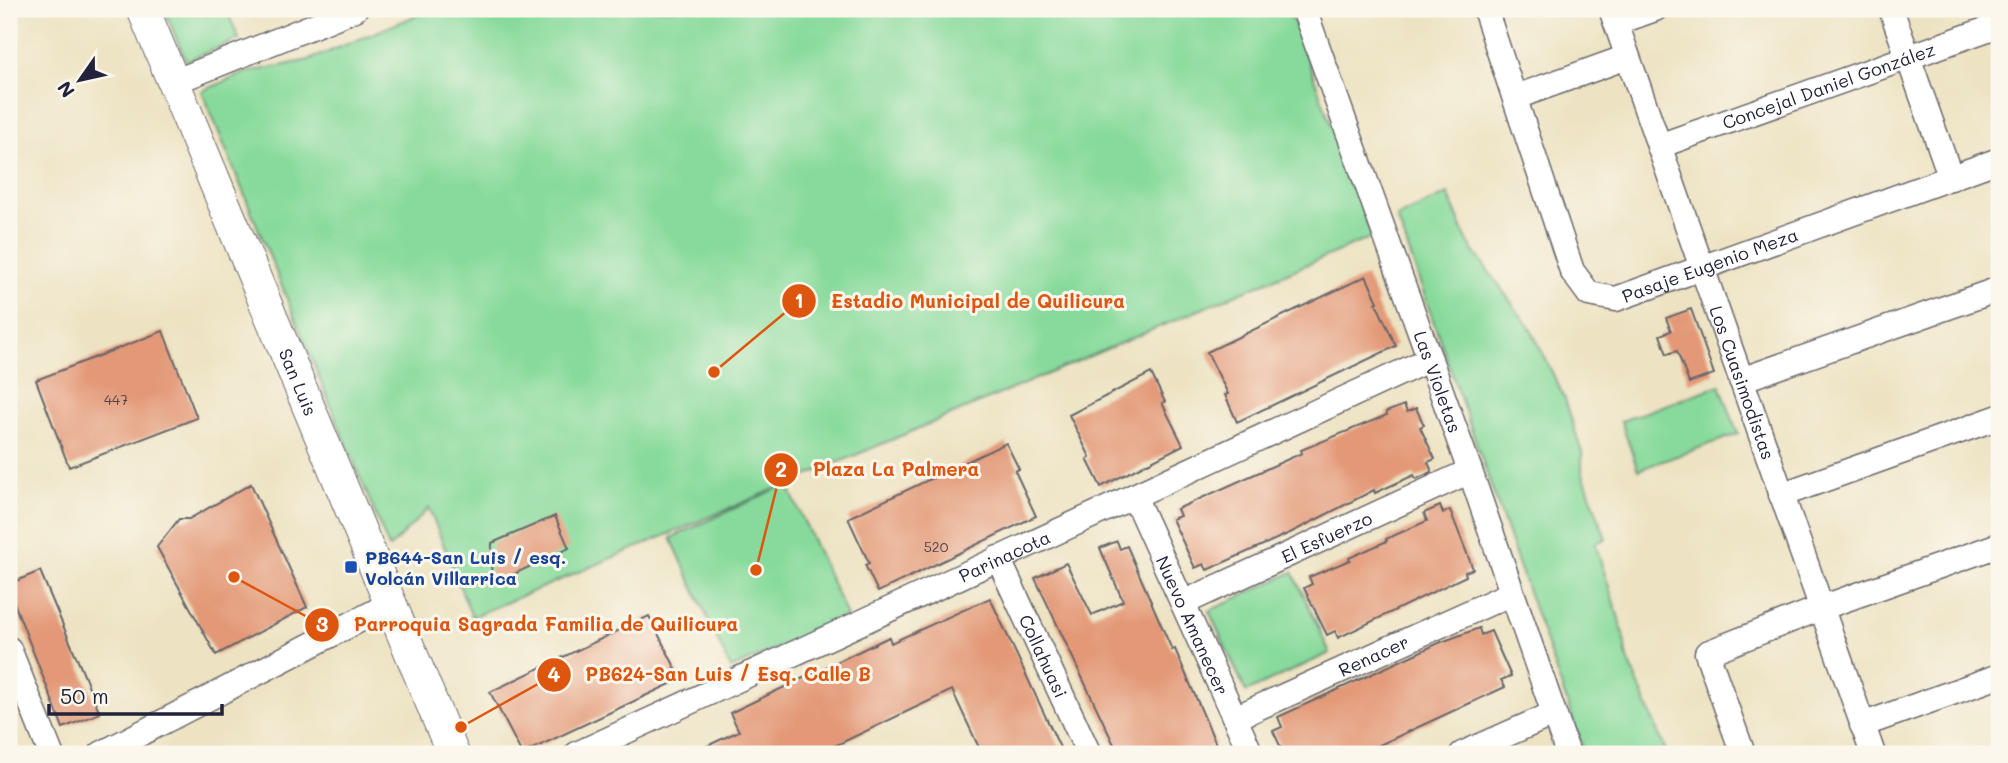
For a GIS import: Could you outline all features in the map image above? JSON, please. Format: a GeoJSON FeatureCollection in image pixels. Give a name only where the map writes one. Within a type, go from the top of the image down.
{"type":"FeatureCollection","features":[{"type":"Feature","properties":{"kind":"street","name":"San Luis"},"geometry":{"type":"LineString","coordinates":[[143,9],[453,754]]}},
{"type":"Feature","properties":{"kind":"street"},"geometry":{"type":"LineString","coordinates":[[174,82],[355,9]]}},
{"type":"Feature","properties":{"kind":"street","name":"Las Violetas"},"geometry":{"type":"LineString","coordinates":[[1304,9],[1470,471],[1568,754]]}},
{"type":"Feature","properties":{"kind":"street","name":"Pasaje Eugenio Meza"},"geometry":{"type":"LineString","coordinates":[[1485,9],[1572,271],[1589,294],[1616,299],[1999,160]]}},
{"type":"Feature","properties":{"kind":"street"},"geometry":{"type":"LineString","coordinates":[[1613,16],[1655,9]]}},
{"type":"Feature","properties":{"kind":"street"},"geometry":{"type":"LineString","coordinates":[[1891,9],[1951,178]]}},
{"type":"Feature","properties":{"kind":"street","name":"Los Cuasimodistas"},"geometry":{"type":"LineString","coordinates":[[1613,16],[1872,754]]}},
{"type":"Feature","properties":{"kind":"street","name":"Concejal Daniel González"},"geometry":{"type":"LineString","coordinates":[[1659,146],[1999,25]]}},
{"type":"Feature","properties":{"kind":"street"},"geometry":{"type":"LineString","coordinates":[[1516,97],[1628,57]]}},
{"type":"Feature","properties":{"kind":"street"},"geometry":{"type":"LineString","coordinates":[[1741,380],[1999,289]]}},
{"type":"Feature","properties":{"kind":"street","name":"Parinacota"},"geometry":{"type":"LineString","coordinates":[[577,754],[1430,359]]}},
{"type":"Feature","properties":{"kind":"street"},"geometry":{"type":"LineString","coordinates":[[1782,495],[1999,417]]}},
{"type":"Feature","properties":{"kind":"street","name":"El Esfuerzo"},"geometry":{"type":"LineString","coordinates":[[1183,603],[1470,471]]}},
{"type":"Feature","properties":{"kind":"street","name":"Nuevo Amanecer"},"geometry":{"type":"LineString","coordinates":[[1134,496],[1251,754]]}},
{"type":"Feature","properties":{"kind":"street"},"geometry":{"type":"LineString","coordinates":[[1743,754],[1707,653],[1821,608],[1999,545]]}},
{"type":"Feature","properties":{"kind":"street","name":"Collahuasi"},"geometry":{"type":"LineString","coordinates":[[998,558],[1089,754]]}},
{"type":"Feature","properties":{"kind":"street","name":"Renacer"},"geometry":{"type":"LineString","coordinates":[[1235,718],[1512,593]]}},
{"type":"Feature","properties":{"kind":"street"},"geometry":{"type":"LineString","coordinates":[[101,754],[390,604]]}},
{"type":"Feature","properties":{"kind":"street"},"geometry":{"type":"LineString","coordinates":[[10,656],[51,754]]}},
{"type":"Feature","properties":{"kind":"street"},"geometry":{"type":"LineString","coordinates":[[1862,725],[1999,676]]}},
{"type":"Feature","properties":{"kind":"street"},"geometry":{"type":"LineString","coordinates":[[1462,754],[1553,714]]}},
{"type":"Feature","properties":{"kind":"green space"},"geometry":{"type":"Polygon","coordinates":[[[164,9],[226,9],[239,39],[186,61],[164,9]]]}},
{"type":"Feature","properties":{"kind":"green space"},"geometry":{"type":"Polygon","coordinates":[[[432,9],[1289,9],[1372,237],[787,484],[847,616],[731,669],[671,538],[780,487],[472,617],[429,508],[389,548],[202,91],[245,73],[309,60],[432,9]]]}},
{"type":"Feature","properties":{"kind":"green space"},"geometry":{"type":"Polygon","coordinates":[[[1448,194],[1468,243],[1532,331],[1565,399],[1582,453],[1582,471],[1606,539],[1595,543],[1624,635],[1626,654],[1667,754],[1585,754],[1397,217],[1448,194]]]}},
{"type":"Feature","properties":{"kind":"green space"},"geometry":{"type":"Polygon","coordinates":[[[1720,385],[1738,434],[1638,470],[1621,421],[1720,385]]]}},
{"type":"Feature","properties":{"kind":"green space"},"geometry":{"type":"Polygon","coordinates":[[[1293,572],[1330,653],[1246,692],[1209,611],[1293,572]]]}},
{"type":"Feature","properties":{"kind":"building"},"geometry":{"type":"Polygon","coordinates":[[[1366,276],[1396,346],[1237,422],[1225,395],[1228,394],[1207,352],[1366,276]]]}},
{"type":"Feature","properties":{"kind":"building"},"geometry":{"type":"Polygon","coordinates":[[[1691,309],[1714,374],[1689,383],[1677,351],[1667,354],[1660,335],[1671,331],[1666,318],[1691,309]]]}},
{"type":"Feature","properties":{"kind":"building"},"geometry":{"type":"Polygon","coordinates":[[[163,331],[197,418],[69,467],[36,380],[163,331]]]}},
{"type":"Feature","properties":{"kind":"building"},"geometry":{"type":"Polygon","coordinates":[[[1151,373],[1165,402],[1162,403],[1183,445],[1101,487],[1087,459],[1090,457],[1069,415],[1151,373]]]}},
{"type":"Feature","properties":{"kind":"building"},"geometry":{"type":"Polygon","coordinates":[[[1404,405],[1407,412],[1416,408],[1424,425],[1420,427],[1435,459],[1428,462],[1432,472],[1416,479],[1414,475],[1375,493],[1374,490],[1292,532],[1207,570],[1204,564],[1195,568],[1172,519],[1180,516],[1177,509],[1404,405]]]}},
{"type":"Feature","properties":{"kind":"building"},"geometry":{"type":"Polygon","coordinates":[[[1006,443],[1019,469],[1015,471],[1036,516],[878,592],[865,565],[869,563],[848,518],[1006,443]]]}},
{"type":"Feature","properties":{"kind":"building"},"geometry":{"type":"Polygon","coordinates":[[[251,484],[307,607],[216,655],[157,547],[179,519],[189,519],[251,484]]]}},
{"type":"Feature","properties":{"kind":"building"},"geometry":{"type":"Polygon","coordinates":[[[1440,506],[1443,513],[1450,510],[1473,569],[1465,572],[1466,576],[1338,638],[1335,631],[1327,635],[1304,588],[1312,584],[1309,577],[1350,560],[1349,558],[1387,541],[1386,539],[1427,521],[1424,513],[1440,506]]]}},
{"type":"Feature","properties":{"kind":"building"},"geometry":{"type":"Polygon","coordinates":[[[555,516],[569,548],[491,585],[492,543],[555,516]]]}},
{"type":"Feature","properties":{"kind":"building"},"geometry":{"type":"Polygon","coordinates":[[[1117,541],[1120,549],[1127,546],[1172,650],[1175,649],[1216,744],[1209,747],[1212,754],[1129,754],[1125,747],[1117,751],[1035,578],[1066,563],[1092,615],[1123,601],[1100,548],[1117,541]]]}},
{"type":"Feature","properties":{"kind":"building"},"geometry":{"type":"Polygon","coordinates":[[[40,571],[100,713],[63,728],[9,590],[9,584],[40,571]]]}},
{"type":"Feature","properties":{"kind":"building"},"geometry":{"type":"Polygon","coordinates":[[[990,598],[1063,754],[982,754],[952,690],[818,754],[690,754],[739,731],[730,713],[889,637],[891,643],[990,598]]]}},
{"type":"Feature","properties":{"kind":"building"},"geometry":{"type":"Polygon","coordinates":[[[649,616],[681,679],[522,754],[490,692],[649,616]]]}},
{"type":"Feature","properties":{"kind":"building"},"geometry":{"type":"Polygon","coordinates":[[[1479,628],[1481,635],[1491,631],[1511,676],[1501,680],[1505,687],[1360,754],[1284,754],[1273,731],[1282,727],[1278,717],[1439,643],[1479,628]]]}},
{"type":"Feature","properties":{"kind":"place","name":"Estadio Municipal de Quilicura"},"geometry":{"type":"Point","coordinates":[714,372]}},
{"type":"Feature","properties":{"kind":"place","name":"PB644-San Luis / esq. Volcán Villarrica"},"geometry":{"type":"Point","coordinates":[351,567]}},
{"type":"Feature","properties":{"kind":"place","name":"Plaza La Palmera"},"geometry":{"type":"Point","coordinates":[756,570]}},
{"type":"Feature","properties":{"kind":"place","name":"Parroquia Sagrada Familia de Quilicura"},"geometry":{"type":"Point","coordinates":[234,577]}},
{"type":"Feature","properties":{"kind":"place","name":"PB624-San Luis / Esq. Calle B"},"geometry":{"type":"Point","coordinates":[461,727]}}]}
